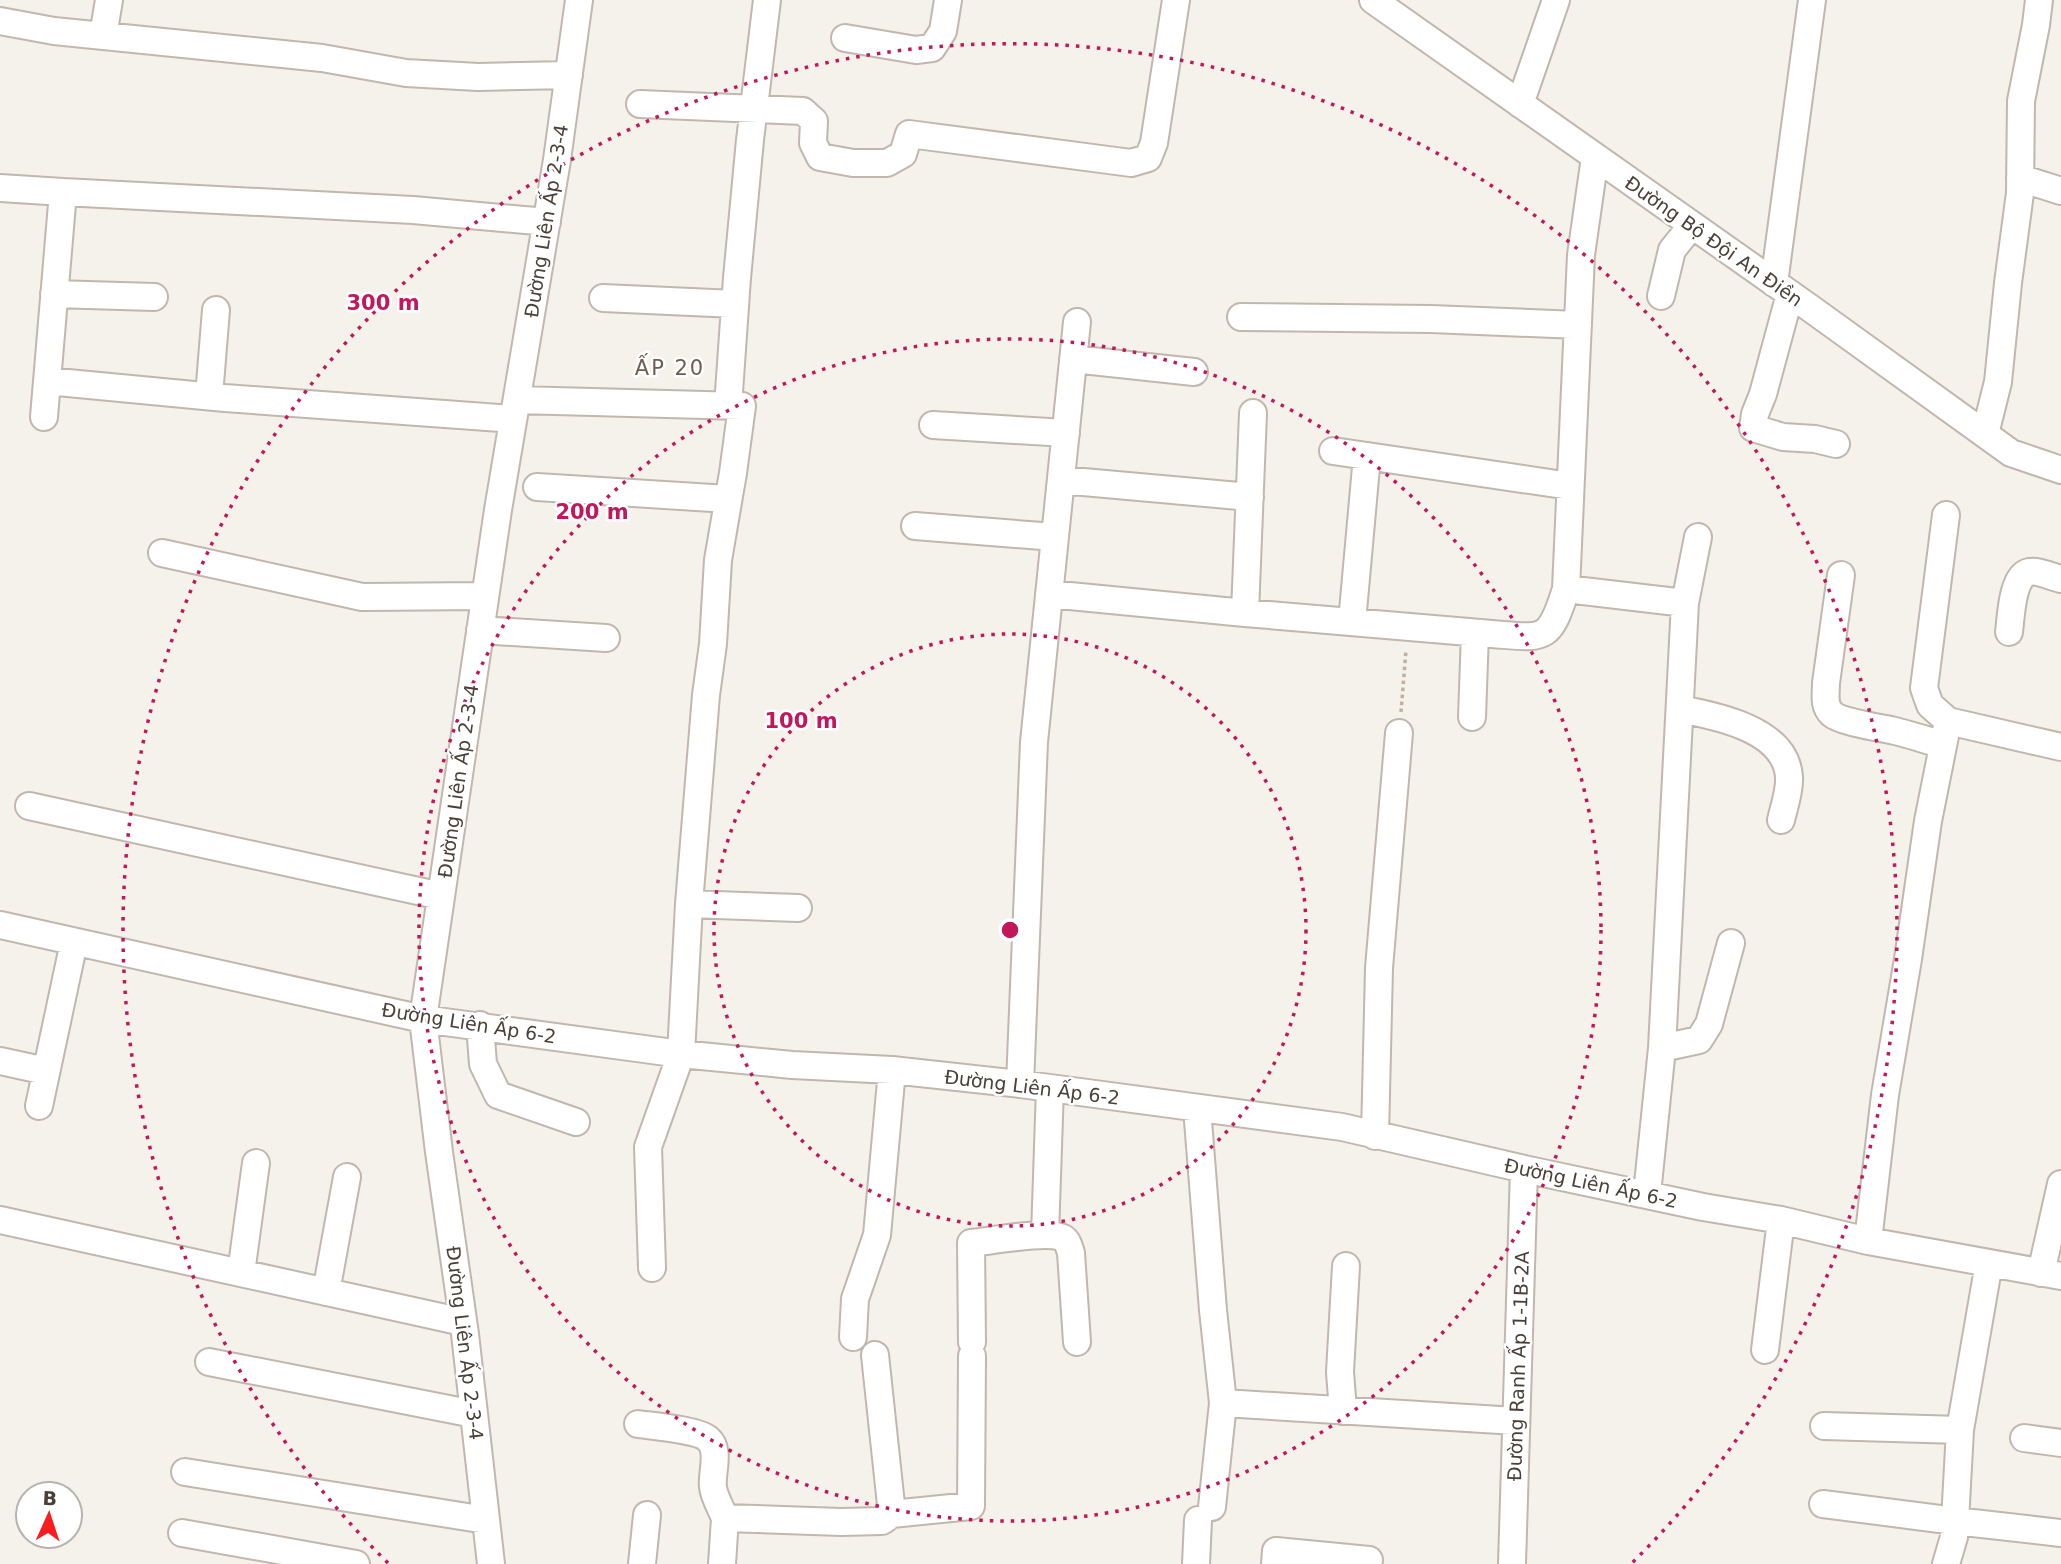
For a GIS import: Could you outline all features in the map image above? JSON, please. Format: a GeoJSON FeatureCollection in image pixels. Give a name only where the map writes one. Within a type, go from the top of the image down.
{"type":"FeatureCollection","features":[{"type":"Feature","properties":{"kind":"street"},"geometry":{"type":"LineString","coordinates":[[103,36],[109,0]]}},
{"type":"Feature","properties":{"kind":"street","name":"Đường Liên Ấp 2-3-4"},"geometry":{"type":"LineString","coordinates":[[491,1564],[463,1322],[423,1019],[485,596],[547,222],[579,0]]}},
{"type":"Feature","properties":{"kind":"street"},"geometry":{"type":"LineString","coordinates":[[728,405],[750,140],[768,0]]}},
{"type":"Feature","properties":{"kind":"street"},"geometry":{"type":"LineString","coordinates":[[845,38],[916,50],[932,48],[943,31],[948,0]]}},
{"type":"Feature","properties":{"kind":"street"},"geometry":{"type":"LineString","coordinates":[[640,104],[803,111],[814,121],[813,143],[820,157],[853,163],[887,163],[903,154],[909,134],[1131,163],[1148,158],[1154,143],[1176,0]]}},
{"type":"Feature","properties":{"kind":"street","name":"Đường Bộ Đội An Điền"},"geometry":{"type":"LineString","coordinates":[[1373,0],[2011,453],[2061,470]]}},
{"type":"Feature","properties":{"kind":"street"},"geometry":{"type":"LineString","coordinates":[[1520,104],[1556,0]]}},
{"type":"Feature","properties":{"kind":"street"},"geometry":{"type":"LineString","coordinates":[[1812,0],[1782,288],[1763,394],[1753,428],[1783,437],[1815,439],[1836,444]]}},
{"type":"Feature","properties":{"kind":"street"},"geometry":{"type":"LineString","coordinates":[[1985,434],[1998,382],[2020,178],[2021,101],[2039,0]]}},
{"type":"Feature","properties":{"kind":"street"},"geometry":{"type":"LineString","coordinates":[[0,21],[54,31],[322,58],[406,73],[478,77],[569,75]]}},
{"type":"Feature","properties":{"kind":"street"},"geometry":{"type":"LineString","coordinates":[[1049,594],[1475,633],[1532,637],[1549,631],[1557,618],[1566,589],[1581,255],[1595,157]]}},
{"type":"Feature","properties":{"kind":"street"},"geometry":{"type":"LineString","coordinates":[[2020,178],[2061,191]]}},
{"type":"Feature","properties":{"kind":"street"},"geometry":{"type":"LineString","coordinates":[[0,188],[413,210],[547,222]]}},
{"type":"Feature","properties":{"kind":"street"},"geometry":{"type":"LineString","coordinates":[[44,417],[63,192]]}},
{"type":"Feature","properties":{"kind":"street"},"geometry":{"type":"LineString","coordinates":[[1661,296],[1672,250],[1692,225]]}},
{"type":"Feature","properties":{"kind":"street"},"geometry":{"type":"LineString","coordinates":[[54,294],[154,297]]}},
{"type":"Feature","properties":{"kind":"street"},"geometry":{"type":"LineString","coordinates":[[603,298],[735,304]]}},
{"type":"Feature","properties":{"kind":"street"},"geometry":{"type":"LineString","coordinates":[[209,396],[216,310]]}},
{"type":"Feature","properties":{"kind":"street"},"geometry":{"type":"LineString","coordinates":[[1241,317],[1431,319],[1578,325]]}},
{"type":"Feature","properties":{"kind":"street"},"geometry":{"type":"LineString","coordinates":[[1020,1084],[1034,743],[1077,322]]}},
{"type":"Feature","properties":{"kind":"street"},"geometry":{"type":"LineString","coordinates":[[1073,359],[1194,372]]}},
{"type":"Feature","properties":{"kind":"street"},"geometry":{"type":"LineString","coordinates":[[47,381],[209,396],[515,409],[742,406],[718,560],[689,904],[681,1054],[648,1147],[652,1268]]}},
{"type":"Feature","properties":{"kind":"street"},"geometry":{"type":"LineString","coordinates":[[1245,613],[1253,413]]}},
{"type":"Feature","properties":{"kind":"street"},"geometry":{"type":"LineString","coordinates":[[933,425],[1066,433]]}},
{"type":"Feature","properties":{"kind":"street"},"geometry":{"type":"LineString","coordinates":[[1333,451],[1570,486]]}},
{"type":"Feature","properties":{"kind":"street"},"geometry":{"type":"LineString","coordinates":[[1352,622],[1367,456]]}},
{"type":"Feature","properties":{"kind":"street"},"geometry":{"type":"LineString","coordinates":[[1061,480],[1250,497]]}},
{"type":"Feature","properties":{"kind":"street"},"geometry":{"type":"LineString","coordinates":[[537,487],[728,499]]}},
{"type":"Feature","properties":{"kind":"street"},"geometry":{"type":"LineString","coordinates":[[1868,1241],[1885,1095],[1928,821],[1945,733],[1924,688],[1946,515]]}},
{"type":"Feature","properties":{"kind":"street"},"geometry":{"type":"LineString","coordinates":[[915,526],[1055,537]]}},
{"type":"Feature","properties":{"kind":"street"},"geometry":{"type":"LineString","coordinates":[[1647,1194],[1662,1048],[1685,603],[1698,537]]}},
{"type":"Feature","properties":{"kind":"street"},"geometry":{"type":"LineString","coordinates":[[162,553],[362,597],[485,596]]}},
{"type":"Feature","properties":{"kind":"street"},"geometry":{"type":"LineString","coordinates":[[2009,632],[2016,584],[2022,576],[2033,572],[2061,579]]}},
{"type":"Feature","properties":{"kind":"street"},"geometry":{"type":"LineString","coordinates":[[1841,575],[1826,683],[1825,701],[1829,712],[1844,720],[1899,732],[1945,733],[2061,747]]}},
{"type":"Feature","properties":{"kind":"street"},"geometry":{"type":"LineString","coordinates":[[1566,589],[1685,603]]}},
{"type":"Feature","properties":{"kind":"street"},"geometry":{"type":"LineString","coordinates":[[480,630],[606,638]]}},
{"type":"Feature","properties":{"kind":"street"},"geometry":{"type":"LineString","coordinates":[[1472,717],[1475,633]]}},
{"type":"Feature","properties":{"kind":"street"},"geometry":{"type":"LineString","coordinates":[[1680,709],[1742,724],[1779,751],[1787,763],[1789,776],[1781,820]]}},
{"type":"Feature","properties":{"kind":"street"},"geometry":{"type":"LineString","coordinates":[[1375,1136],[1379,968],[1399,733]]}},
{"type":"Feature","properties":{"kind":"street"},"geometry":{"type":"LineString","coordinates":[[29,806],[442,896]]}},
{"type":"Feature","properties":{"kind":"street"},"geometry":{"type":"LineString","coordinates":[[689,904],[798,908]]}},
{"type":"Feature","properties":{"kind":"street","name":"Đường Liên Ấp 6-2"},"geometry":{"type":"LineString","coordinates":[[0,925],[423,1019],[681,1054],[792,1065],[892,1070],[1020,1084],[1342,1127],[1703,1207],[1780,1220],[1868,1241],[2051,1274]]}},
{"type":"Feature","properties":{"kind":"street"},"geometry":{"type":"LineString","coordinates":[[39,1107],[74,942]]}},
{"type":"Feature","properties":{"kind":"street"},"geometry":{"type":"LineString","coordinates":[[1662,1048],[1699,1040],[1709,1024],[1731,943]]}},
{"type":"Feature","properties":{"kind":"street"},"geometry":{"type":"LineString","coordinates":[[480,1026],[483,1064],[498,1095],[576,1122]]}},
{"type":"Feature","properties":{"kind":"street"},"geometry":{"type":"LineString","coordinates":[[0,1061],[46,1071]]}},
{"type":"Feature","properties":{"kind":"street"},"geometry":{"type":"LineString","coordinates":[[853,1337],[855,1299],[877,1235],[892,1070]]}},
{"type":"Feature","properties":{"kind":"street"},"geometry":{"type":"LineString","coordinates":[[1045,1235],[1050,1088]]}},
{"type":"Feature","properties":{"kind":"street"},"geometry":{"type":"LineString","coordinates":[[1196,1564],[1223,1403],[1197,1108]]}},
{"type":"Feature","properties":{"kind":"street"},"geometry":{"type":"LineString","coordinates":[[241,1273],[256,1163]]}},
{"type":"Feature","properties":{"kind":"street","name":"Đường Ranh Ấp 1-1B-2A"},"geometry":{"type":"LineString","coordinates":[[1512,1564],[1524,1169]]}},
{"type":"Feature","properties":{"kind":"street"},"geometry":{"type":"LineString","coordinates":[[327,1292],[347,1177]]}},
{"type":"Feature","properties":{"kind":"street"},"geometry":{"type":"LineString","coordinates":[[2051,1274],[2061,1184]]}},
{"type":"Feature","properties":{"kind":"street"},"geometry":{"type":"LineString","coordinates":[[0,1220],[463,1322]]}},
{"type":"Feature","properties":{"kind":"street"},"geometry":{"type":"LineString","coordinates":[[1765,1350],[1780,1220]]}},
{"type":"Feature","properties":{"kind":"street"},"geometry":{"type":"LineString","coordinates":[[725,1518],[882,1521],[892,1514],[971,1506],[971,1243],[1045,1235],[1063,1239],[1069,1245],[1071,1253],[1076,1342]]}},
{"type":"Feature","properties":{"kind":"street"},"geometry":{"type":"LineString","coordinates":[[1946,1564],[1954,1537],[1960,1430],[1989,1263]]}},
{"type":"Feature","properties":{"kind":"street"},"geometry":{"type":"LineString","coordinates":[[1343,1411],[1340,1372],[1346,1266]]}},
{"type":"Feature","properties":{"kind":"street"},"geometry":{"type":"LineString","coordinates":[[876,1355],[892,1514]]}},
{"type":"Feature","properties":{"kind":"street"},"geometry":{"type":"LineString","coordinates":[[209,1362],[474,1414]]}},
{"type":"Feature","properties":{"kind":"street"},"geometry":{"type":"LineString","coordinates":[[1223,1403],[1516,1421]]}},
{"type":"Feature","properties":{"kind":"street"},"geometry":{"type":"LineString","coordinates":[[638,1424],[698,1434],[709,1439],[714,1459],[713,1487],[725,1518],[722,1564]]}},
{"type":"Feature","properties":{"kind":"street"},"geometry":{"type":"LineString","coordinates":[[1824,1426],[1960,1430]]}},
{"type":"Feature","properties":{"kind":"street"},"geometry":{"type":"LineString","coordinates":[[2024,1438],[2061,1443]]}},
{"type":"Feature","properties":{"kind":"street"},"geometry":{"type":"LineString","coordinates":[[185,1472],[486,1520]]}},
{"type":"Feature","properties":{"kind":"street"},"geometry":{"type":"LineString","coordinates":[[1823,1504],[2061,1533]]}},
{"type":"Feature","properties":{"kind":"street"},"geometry":{"type":"LineString","coordinates":[[642,1564],[647,1515]]}},
{"type":"Feature","properties":{"kind":"street"},"geometry":{"type":"LineString","coordinates":[[182,1533],[356,1564]]}},
{"type":"Feature","properties":{"kind":"street"},"geometry":{"type":"LineString","coordinates":[[1275,1564],[1276,1550],[1369,1560]]}},
{"type":"Feature","properties":{"kind":"path"},"geometry":{"type":"LineString","coordinates":[[1399,733],[1408,627]]}},
{"type":"Feature","properties":{"kind":"district","name":"ẤP 20"},"geometry":{"type":"Point","coordinates":[670,368]}}]}
